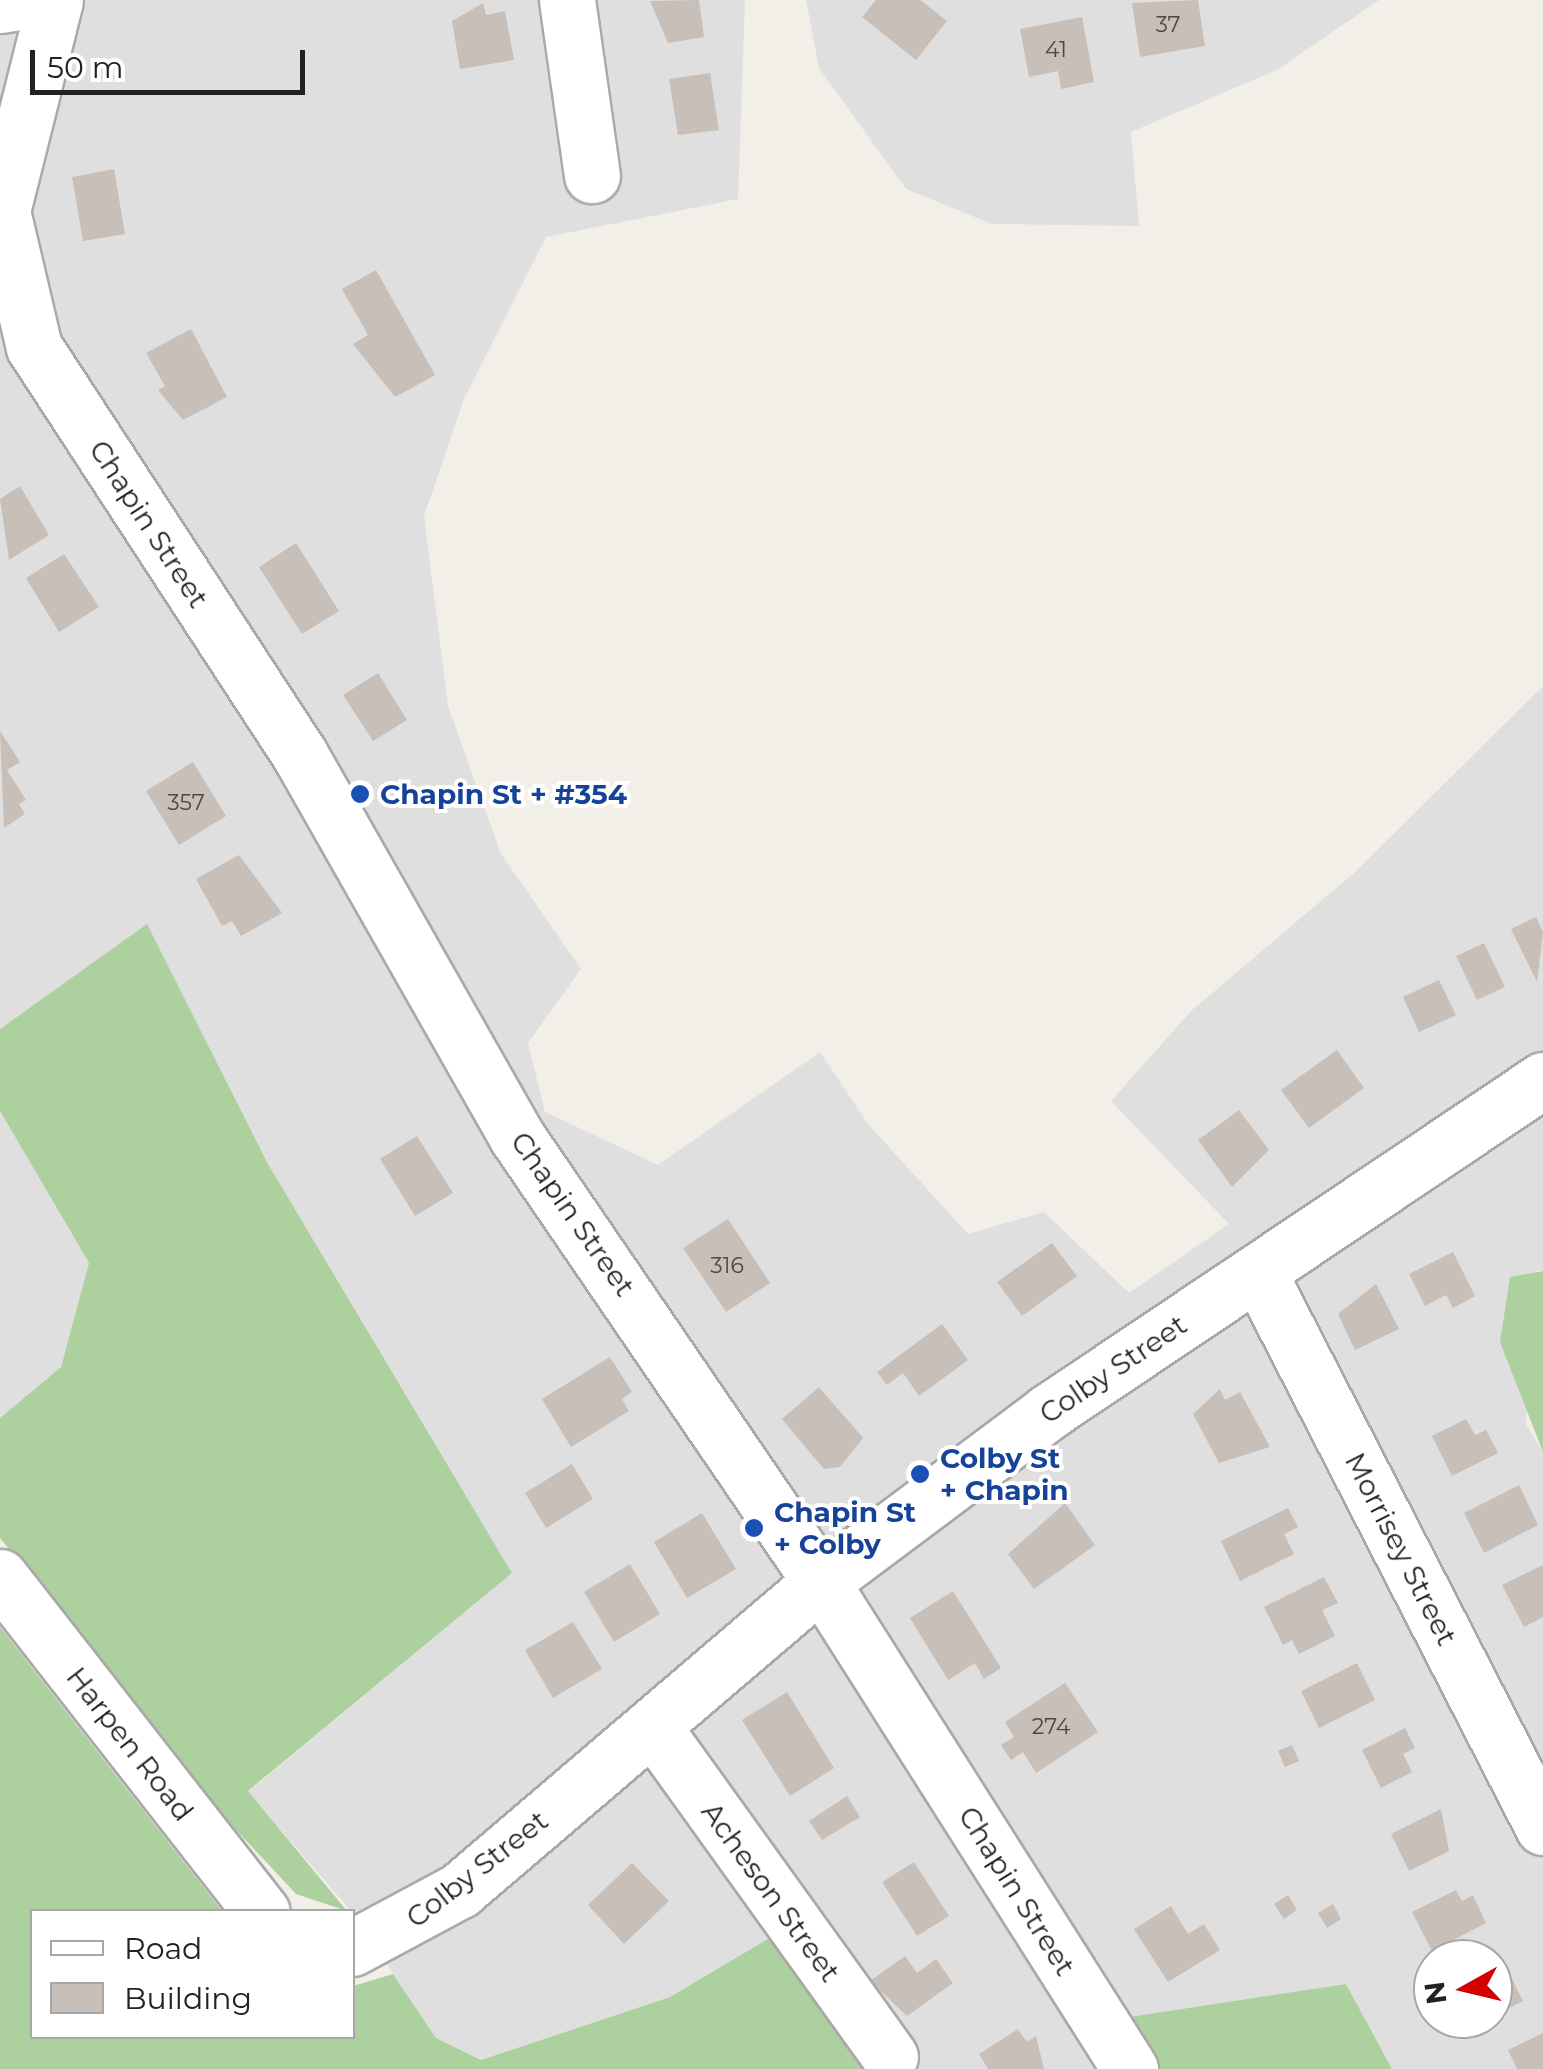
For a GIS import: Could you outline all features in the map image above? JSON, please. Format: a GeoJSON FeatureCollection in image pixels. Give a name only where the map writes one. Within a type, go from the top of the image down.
{"type":"FeatureCollection","features":[{"type":"Feature","properties":{"kind":"street"},"geometry":{"type":"LineString","coordinates":[[0,5],[31,0]]}},
{"type":"Feature","properties":{"kind":"street","name":"Chapin Street"},"geometry":{"type":"LineString","coordinates":[[54,0],[2,211],[34,348],[300,755],[517,1137],[821,1582],[1130,2069]]}},
{"type":"Feature","properties":{"kind":"street"},"geometry":{"type":"LineString","coordinates":[[567,0],[592,175]]}},
{"type":"Feature","properties":{"kind":"street","name":"Colby Street"},"geometry":{"type":"LineString","coordinates":[[363,1946],[460,1890],[821,1582],[1048,1412],[1543,1080]]}},
{"type":"Feature","properties":{"kind":"street","name":"Morrisey Street"},"geometry":{"type":"LineString","coordinates":[[1258,1272],[1543,1827]]}},
{"type":"Feature","properties":{"kind":"street","name":"Harpen Road"},"geometry":{"type":"LineString","coordinates":[[0,1576],[260,1909]]}},
{"type":"Feature","properties":{"kind":"street","name":"Acheson Street"},"geometry":{"type":"LineString","coordinates":[[653,1727],[890,2057]]}},
{"type":"Feature","properties":{"kind":"shaded area"},"geometry":{"type":"Polygon","coordinates":[[[0,0],[745,0],[738,199],[546,237],[464,399],[424,516],[448,706],[501,854],[581,969],[528,1043],[545,1112],[658,1165],[820,1052],[868,1124],[968,1234],[1044,1212],[1129,1293],[1229,1224],[1111,1101],[1191,1011],[1354,873],[1543,686],[1543,1271],[1536,1270],[1526,1424],[1543,1452],[1543,2069],[1392,2069],[1346,1984],[1124,2019],[1158,2069],[877,2069],[776,1934],[670,1997],[481,2060],[436,2038],[355,1916],[355,1909],[349,1909],[248,1792],[512,1573],[268,1164],[147,925],[0,1029],[0,0]]]}},
{"type":"Feature","properties":{"kind":"shaded area"},"geometry":{"type":"Polygon","coordinates":[[[806,0],[1379,0],[1277,70],[1131,132],[1139,226],[992,224],[906,189],[819,68],[806,0]]]}},
{"type":"Feature","properties":{"kind":"shaded area"},"geometry":{"type":"Polygon","coordinates":[[[0,1111],[89,1263],[61,1367],[0,1418],[0,1111]]]}},
{"type":"Feature","properties":{"kind":"green space"},"geometry":{"type":"Polygon","coordinates":[[[147,924],[268,1164],[512,1573],[248,1791],[345,1909],[296,1894],[225,1818],[0,1538],[0,1418],[61,1367],[89,1263],[0,1111],[0,1029],[147,924]]]}},
{"type":"Feature","properties":{"kind":"green space"},"geometry":{"type":"Polygon","coordinates":[[[1543,1271],[1543,1452],[1500,1342],[1510,1277],[1543,1271]]]}},
{"type":"Feature","properties":{"kind":"green space"},"geometry":{"type":"Polygon","coordinates":[[[0,1627],[220,1909],[30,1909],[30,2039],[355,2039],[355,1985],[393,1974],[436,2038],[481,2060],[670,1997],[776,1934],[877,2069],[0,2069],[0,1627]]]}},
{"type":"Feature","properties":{"kind":"green space"},"geometry":{"type":"Polygon","coordinates":[[[1346,1984],[1392,2069],[1158,2069],[1123,2018],[1346,1984]]]}},
{"type":"Feature","properties":{"kind":"building"},"geometry":{"type":"Polygon","coordinates":[[[699,0],[704,37],[668,43],[650,1],[699,0]]]}},
{"type":"Feature","properties":{"kind":"building"},"geometry":{"type":"Polygon","coordinates":[[[876,0],[920,0],[947,21],[916,60],[862,17],[876,0]]]}},
{"type":"Feature","properties":{"kind":"building"},"geometry":{"type":"Polygon","coordinates":[[[1198,0],[1205,46],[1140,57],[1132,3],[1198,0]]]}},
{"type":"Feature","properties":{"kind":"building"},"geometry":{"type":"Polygon","coordinates":[[[483,3],[486,15],[505,11],[514,60],[460,69],[452,21],[483,3]]]}},
{"type":"Feature","properties":{"kind":"building"},"geometry":{"type":"Polygon","coordinates":[[[1082,17],[1094,82],[1061,89],[1058,71],[1029,77],[1020,29],[1082,17]]]}},
{"type":"Feature","properties":{"kind":"building"},"geometry":{"type":"Polygon","coordinates":[[[710,73],[719,130],[678,135],[669,79],[710,73]]]}},
{"type":"Feature","properties":{"kind":"building"},"geometry":{"type":"Polygon","coordinates":[[[114,169],[125,234],[83,241],[72,177],[114,169]]]}},
{"type":"Feature","properties":{"kind":"building"},"geometry":{"type":"Polygon","coordinates":[[[376,270],[435,375],[395,397],[353,344],[368,335],[342,289],[376,270]]]}},
{"type":"Feature","properties":{"kind":"building"},"geometry":{"type":"Polygon","coordinates":[[[191,329],[227,397],[183,420],[158,390],[165,386],[146,353],[191,329]]]}},
{"type":"Feature","properties":{"kind":"building"},"geometry":{"type":"Polygon","coordinates":[[[20,486],[49,535],[9,560],[0,499],[20,486]]]}},
{"type":"Feature","properties":{"kind":"building"},"geometry":{"type":"Polygon","coordinates":[[[296,543],[339,611],[302,634],[259,567],[296,543]]]}},
{"type":"Feature","properties":{"kind":"building"},"geometry":{"type":"Polygon","coordinates":[[[64,554],[99,607],[59,632],[26,578],[64,554]]]}},
{"type":"Feature","properties":{"kind":"building"},"geometry":{"type":"Polygon","coordinates":[[[378,673],[407,720],[373,741],[343,695],[378,673]]]}},
{"type":"Feature","properties":{"kind":"building"},"geometry":{"type":"Polygon","coordinates":[[[0,731],[20,762],[7,770],[26,800],[19,804],[25,814],[4,828],[0,731]]]}},
{"type":"Feature","properties":{"kind":"building"},"geometry":{"type":"Polygon","coordinates":[[[193,762],[226,816],[179,845],[146,791],[193,762]]]}},
{"type":"Feature","properties":{"kind":"building"},"geometry":{"type":"Polygon","coordinates":[[[239,855],[282,913],[241,936],[232,921],[222,926],[196,879],[239,855]]]}},
{"type":"Feature","properties":{"kind":"building"},"geometry":{"type":"Polygon","coordinates":[[[1536,917],[1543,932],[1537,982],[1511,929],[1536,917]]]}},
{"type":"Feature","properties":{"kind":"building"},"geometry":{"type":"Polygon","coordinates":[[[1484,943],[1505,987],[1477,1000],[1456,956],[1484,943]]]}},
{"type":"Feature","properties":{"kind":"building"},"geometry":{"type":"Polygon","coordinates":[[[1439,980],[1456,1015],[1419,1032],[1403,997],[1439,980]]]}},
{"type":"Feature","properties":{"kind":"building"},"geometry":{"type":"Polygon","coordinates":[[[1337,1050],[1364,1088],[1309,1128],[1281,1090],[1337,1050]]]}},
{"type":"Feature","properties":{"kind":"building"},"geometry":{"type":"Polygon","coordinates":[[[1239,1110],[1269,1150],[1232,1187],[1198,1140],[1239,1110]]]}},
{"type":"Feature","properties":{"kind":"building"},"geometry":{"type":"Polygon","coordinates":[[[417,1136],[453,1193],[415,1216],[380,1159],[417,1136]]]}},
{"type":"Feature","properties":{"kind":"building"},"geometry":{"type":"Polygon","coordinates":[[[728,1219],[770,1283],[726,1312],[683,1248],[728,1219]]]}},
{"type":"Feature","properties":{"kind":"building"},"geometry":{"type":"Polygon","coordinates":[[[1052,1243],[1077,1276],[1022,1316],[997,1282],[1052,1243]]]}},
{"type":"Feature","properties":{"kind":"building"},"geometry":{"type":"Polygon","coordinates":[[[1453,1252],[1475,1296],[1453,1308],[1446,1295],[1425,1306],[1409,1274],[1453,1252]]]}},
{"type":"Feature","properties":{"kind":"building"},"geometry":{"type":"Polygon","coordinates":[[[1376,1284],[1399,1329],[1355,1350],[1338,1314],[1376,1284]]]}},
{"type":"Feature","properties":{"kind":"building"},"geometry":{"type":"Polygon","coordinates":[[[942,1324],[968,1360],[919,1396],[903,1373],[887,1385],[877,1372],[942,1324]]]}},
{"type":"Feature","properties":{"kind":"building"},"geometry":{"type":"Polygon","coordinates":[[[610,1357],[632,1392],[622,1399],[629,1411],[571,1447],[542,1399],[610,1357]]]}},
{"type":"Feature","properties":{"kind":"building"},"geometry":{"type":"Polygon","coordinates":[[[819,1387],[863,1438],[840,1467],[824,1469],[782,1419],[819,1387]]]}},
{"type":"Feature","properties":{"kind":"building"},"geometry":{"type":"Polygon","coordinates":[[[1220,1389],[1225,1400],[1240,1392],[1270,1447],[1219,1463],[1193,1414],[1220,1389]]]}},
{"type":"Feature","properties":{"kind":"building"},"geometry":{"type":"Polygon","coordinates":[[[1466,1419],[1475,1435],[1486,1430],[1498,1453],[1452,1476],[1432,1436],[1466,1419]]]}},
{"type":"Feature","properties":{"kind":"building"},"geometry":{"type":"Polygon","coordinates":[[[572,1464],[593,1499],[546,1528],[525,1493],[572,1464]]]}},
{"type":"Feature","properties":{"kind":"building"},"geometry":{"type":"Polygon","coordinates":[[[1519,1485],[1538,1525],[1484,1553],[1464,1513],[1519,1485]]]}},
{"type":"Feature","properties":{"kind":"building"},"geometry":{"type":"Polygon","coordinates":[[[1065,1503],[1095,1545],[1034,1589],[1008,1554],[1065,1503]]]}},
{"type":"Feature","properties":{"kind":"building"},"geometry":{"type":"Polygon","coordinates":[[[1288,1508],[1298,1527],[1284,1534],[1294,1554],[1240,1581],[1221,1541],[1288,1508]]]}},
{"type":"Feature","properties":{"kind":"building"},"geometry":{"type":"Polygon","coordinates":[[[702,1513],[736,1569],[687,1598],[654,1542],[702,1513]]]}},
{"type":"Feature","properties":{"kind":"building"},"geometry":{"type":"Polygon","coordinates":[[[630,1564],[660,1614],[614,1642],[584,1592],[630,1564]]]}},
{"type":"Feature","properties":{"kind":"building"},"geometry":{"type":"Polygon","coordinates":[[[1543,1565],[1543,1617],[1524,1627],[1502,1585],[1543,1565]]]}},
{"type":"Feature","properties":{"kind":"building"},"geometry":{"type":"Polygon","coordinates":[[[1324,1577],[1338,1603],[1322,1610],[1335,1636],[1299,1654],[1292,1640],[1283,1645],[1264,1607],[1324,1577]]]}},
{"type":"Feature","properties":{"kind":"building"},"geometry":{"type":"Polygon","coordinates":[[[953,1591],[1001,1668],[984,1679],[975,1663],[948,1680],[910,1618],[953,1591]]]}},
{"type":"Feature","properties":{"kind":"building"},"geometry":{"type":"Polygon","coordinates":[[[573,1622],[602,1669],[553,1698],[525,1650],[573,1622]]]}},
{"type":"Feature","properties":{"kind":"building"},"geometry":{"type":"Polygon","coordinates":[[[1357,1663],[1375,1700],[1319,1728],[1301,1691],[1357,1663]]]}},
{"type":"Feature","properties":{"kind":"building"},"geometry":{"type":"Polygon","coordinates":[[[1065,1683],[1098,1732],[1036,1773],[1023,1752],[1011,1760],[1001,1745],[1014,1737],[1005,1722],[1065,1683]]]}},
{"type":"Feature","properties":{"kind":"building"},"geometry":{"type":"Polygon","coordinates":[[[787,1692],[834,1768],[790,1796],[742,1720],[787,1692]]]}},
{"type":"Feature","properties":{"kind":"building"},"geometry":{"type":"Polygon","coordinates":[[[1405,1728],[1415,1748],[1403,1754],[1412,1772],[1381,1788],[1362,1750],[1405,1728]]]}},
{"type":"Feature","properties":{"kind":"building"},"geometry":{"type":"Polygon","coordinates":[[[1292,1745],[1299,1761],[1285,1767],[1278,1751],[1292,1745]]]}},
{"type":"Feature","properties":{"kind":"building"},"geometry":{"type":"Polygon","coordinates":[[[847,1796],[860,1817],[822,1840],[809,1821],[847,1796]]]}},
{"type":"Feature","properties":{"kind":"building"},"geometry":{"type":"Polygon","coordinates":[[[1441,1809],[1449,1851],[1409,1871],[1391,1834],[1441,1809]]]}},
{"type":"Feature","properties":{"kind":"building"},"geometry":{"type":"Polygon","coordinates":[[[914,1862],[949,1916],[917,1936],[882,1882],[914,1862]]]}},
{"type":"Feature","properties":{"kind":"building"},"geometry":{"type":"Polygon","coordinates":[[[632,1863],[669,1901],[624,1944],[588,1905],[632,1863]]]}},
{"type":"Feature","properties":{"kind":"building"},"geometry":{"type":"Polygon","coordinates":[[[1456,1890],[1462,1901],[1473,1895],[1486,1923],[1455,1939],[1426,1939],[1412,1912],[1456,1890]]]}},
{"type":"Feature","properties":{"kind":"building"},"geometry":{"type":"Polygon","coordinates":[[[1288,1895],[1297,1910],[1284,1919],[1274,1904],[1288,1895]]]}},
{"type":"Feature","properties":{"kind":"building"},"geometry":{"type":"Polygon","coordinates":[[[1333,1904],[1341,1919],[1327,1928],[1318,1913],[1333,1904]]]}},
{"type":"Feature","properties":{"kind":"building"},"geometry":{"type":"Polygon","coordinates":[[[1171,1906],[1188,1934],[1204,1924],[1220,1950],[1168,1982],[1134,1929],[1171,1906]]]}},
{"type":"Feature","properties":{"kind":"building"},"geometry":{"type":"Polygon","coordinates":[[[905,1956],[917,1973],[936,1959],[953,1983],[907,2016],[870,1981],[905,1956]]]}},
{"type":"Feature","properties":{"kind":"building"},"geometry":{"type":"Polygon","coordinates":[[[1513,1981],[1523,2001],[1513,2006],[1513,1981]]]}},
{"type":"Feature","properties":{"kind":"building"},"geometry":{"type":"Polygon","coordinates":[[[1018,2029],[1027,2042],[1036,2036],[1044,2069],[988,2069],[979,2054],[1018,2029]]]}},
{"type":"Feature","properties":{"kind":"building"},"geometry":{"type":"Polygon","coordinates":[[[1543,2033],[1543,2069],[1517,2069],[1508,2050],[1543,2033]]]}},
{"type":"Feature","properties":{"kind":"place","name":"Chapin St + #354"},"geometry":{"type":"Point","coordinates":[360,794]}},
{"type":"Feature","properties":{"kind":"place","name":"Colby St + Chapin"},"geometry":{"type":"Point","coordinates":[920,1474]}},
{"type":"Feature","properties":{"kind":"place","name":"Chapin St + Colby"},"geometry":{"type":"Point","coordinates":[754,1528]}}]}
